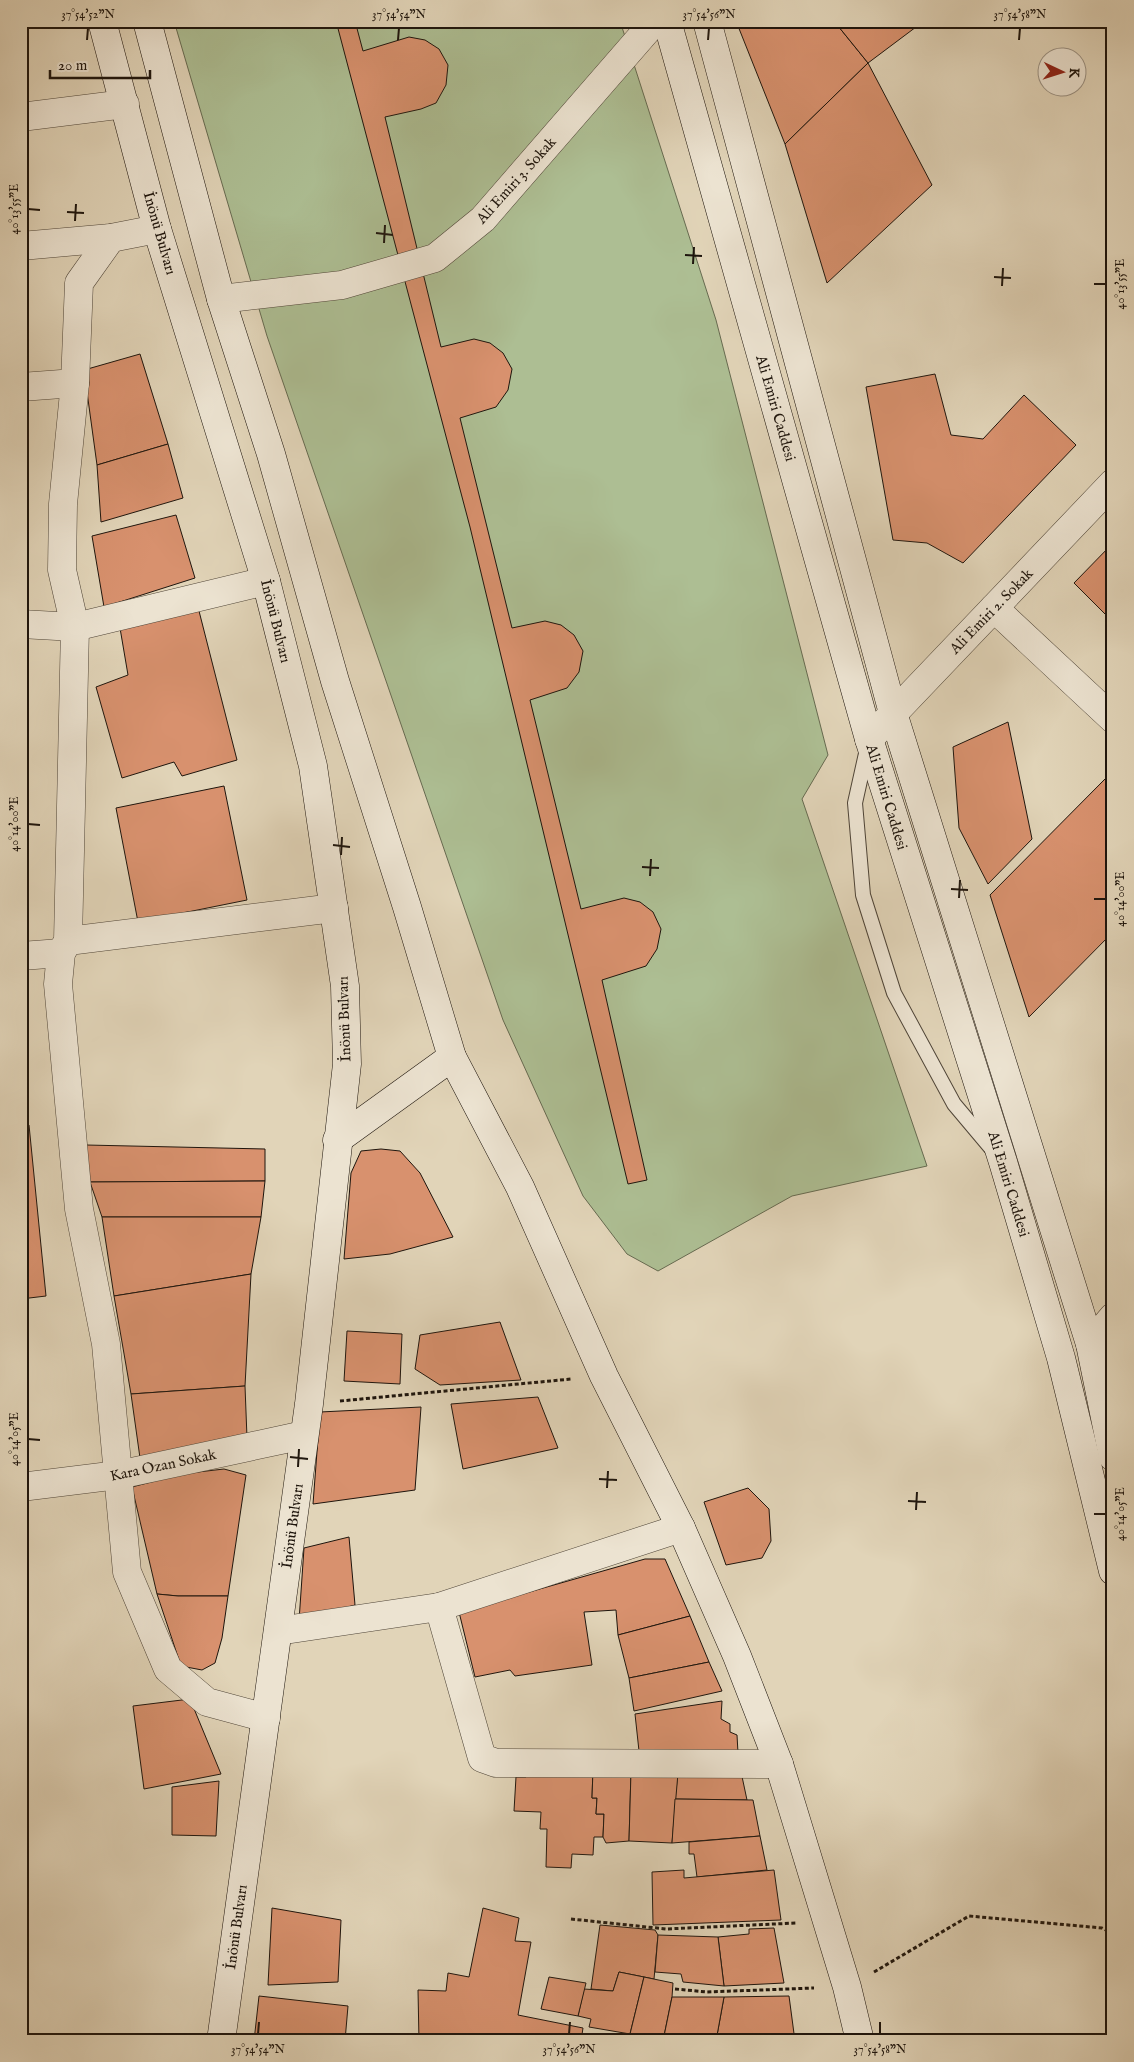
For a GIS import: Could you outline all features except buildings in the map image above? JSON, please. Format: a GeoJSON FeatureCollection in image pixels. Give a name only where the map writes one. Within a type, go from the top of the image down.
{"type":"FeatureCollection","features":[{"type":"Feature","properties":{"kind":"main road","name":"İnönü Bulvarı"},"geometry":{"type":"LineString","coordinates":[[102,21],[157,228],[266,581],[313,766],[345,986],[346,1064],[309,1404],[220,2041]]}},
{"type":"Feature","properties":{"kind":"main road"},"geometry":{"type":"LineString","coordinates":[[147,21],[221,299],[271,454],[335,681],[407,907],[452,1057],[520,1187],[604,1376],[681,1528],[737,1656],[779,1764],[847,1987],[860,2041]]}},
{"type":"Feature","properties":{"kind":"main road","name":"Ali Emiri 3. Sokak"},"geometry":{"type":"LineString","coordinates":[[221,299],[342,285],[435,258],[483,219],[655,21]]}},
{"type":"Feature","properties":{"kind":"main road","name":"Ali Emiri Caddesi"},"geometry":{"type":"LineString","coordinates":[[667,21],[869,739],[1002,1162],[1061,1358],[1113,1572]]}},
{"type":"Feature","properties":{"kind":"main road"},"geometry":{"type":"LineString","coordinates":[[707,21],[893,713],[1090,1344],[1113,1457]]}},
{"type":"Feature","properties":{"kind":"main road"},"geometry":{"type":"LineString","coordinates":[[21,118],[125,104]]}},
{"type":"Feature","properties":{"kind":"main road"},"geometry":{"type":"LineString","coordinates":[[21,246],[111,238],[157,228]]}},
{"type":"Feature","properties":{"kind":"main road"},"geometry":{"type":"LineString","coordinates":[[111,238],[79,283],[75,383],[63,504],[62,570],[75,627],[65,947],[58,984],[79,1209],[106,1344],[127,1572],[168,1669],[207,1702],[266,1718]]}},
{"type":"Feature","properties":{"kind":"main road"},"geometry":{"type":"LineString","coordinates":[[21,386],[75,383]]}},
{"type":"Feature","properties":{"kind":"main road","name":"Ali Emiri 2. Sokak"},"geometry":{"type":"LineString","coordinates":[[869,739],[1113,483]]}},
{"type":"Feature","properties":{"kind":"main road"},"geometry":{"type":"LineString","coordinates":[[21,624],[75,627],[266,581]]}},
{"type":"Feature","properties":{"kind":"main road"},"geometry":{"type":"LineString","coordinates":[[994,608],[1113,719]]}},
{"type":"Feature","properties":{"kind":"main road"},"geometry":{"type":"LineString","coordinates":[[21,956],[65,947],[334,908]]}},
{"type":"Feature","properties":{"kind":"main road"},"geometry":{"type":"LineString","coordinates":[[337,1140],[452,1057]]}},
{"type":"Feature","properties":{"kind":"main road"},"geometry":{"type":"LineString","coordinates":[[1090,1344],[1113,1317]]}},
{"type":"Feature","properties":{"kind":"main road","name":"Kara Ozan Sokak"},"geometry":{"type":"LineString","coordinates":[[21,1487],[118,1475],[304,1435]]}},
{"type":"Feature","properties":{"kind":"main road"},"geometry":{"type":"LineString","coordinates":[[278,1631],[439,1607],[681,1528]]}},
{"type":"Feature","properties":{"kind":"main road"},"geometry":{"type":"LineString","coordinates":[[439,1607],[482,1758],[496,1764],[779,1764]]}},
{"type":"Feature","properties":{"kind":"lane"},"geometry":{"type":"LineString","coordinates":[[869,739],[855,803],[863,895],[894,993],[954,1104],[1002,1162]]}},
{"type":"Feature","properties":{"kind":"path"},"geometry":{"type":"LineString","coordinates":[[309,1404],[604,1376]]}},
{"type":"Feature","properties":{"kind":"path"},"geometry":{"type":"LineString","coordinates":[[675,1989],[707,1992],[847,1987],[969,1916],[1102,1928],[1113,1934]]}},
{"type":"Feature","properties":{"kind":"path"},"geometry":{"type":"LineString","coordinates":[[571,1919],[666,1929],[782,1924],[826,1920]]}},
{"type":"Feature","properties":{"kind":"green space"},"geometry":{"type":"Polygon","coordinates":[[[174,21],[620,21],[716,320],[828,755],[802,799],[927,1166],[792,1196],[658,1271],[627,1254],[583,1196],[503,1020],[267,336],[174,21]]]}}]}
